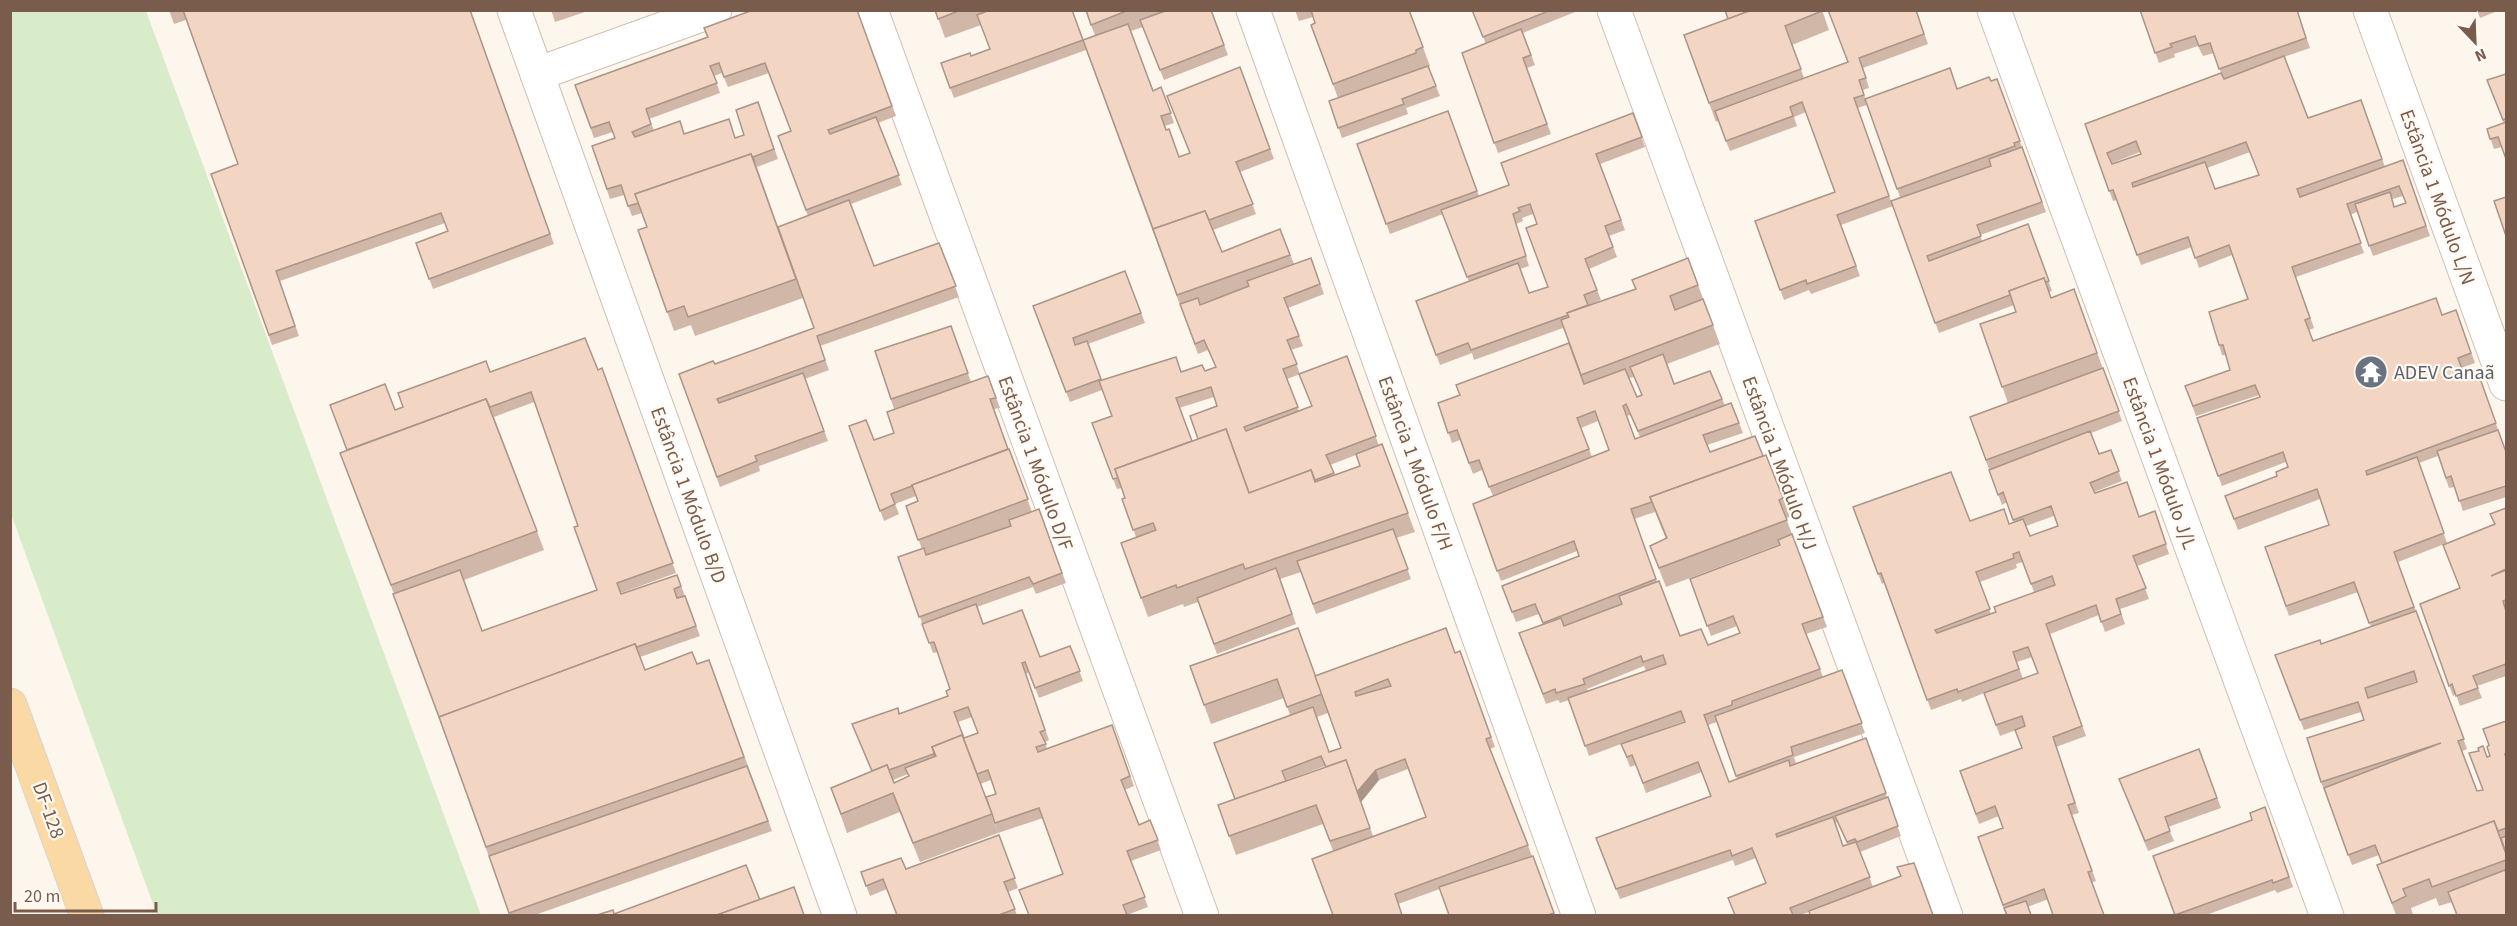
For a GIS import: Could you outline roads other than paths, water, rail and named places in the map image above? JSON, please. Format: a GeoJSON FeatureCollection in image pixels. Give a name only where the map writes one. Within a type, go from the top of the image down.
{"type":"FeatureCollection","features":[{"type":"Feature","properties":{"kind":"main road","name":"DF-128"},"geometry":{"type":"LineString","coordinates":[[10,705],[87,915]]}},
{"type":"Feature","properties":{"kind":"street","name":"Estância 1 Módulo B/D"},"geometry":{"type":"LineString","coordinates":[[514,10],[840,915]]}},
{"type":"Feature","properties":{"kind":"street"},"geometry":{"type":"LineString","coordinates":[[537,74],[715,10]]}},
{"type":"Feature","properties":{"kind":"street","name":"Estância 1 Módulo D/F"},"geometry":{"type":"LineString","coordinates":[[871,10],[1202,915]]}},
{"type":"Feature","properties":{"kind":"street","name":"Estância 1 Módulo F/H"},"geometry":{"type":"LineString","coordinates":[[1253,10],[1579,915]]}},
{"type":"Feature","properties":{"kind":"street","name":"Estância 1 Módulo H/J"},"geometry":{"type":"LineString","coordinates":[[1614,10],[1946,915]]}},
{"type":"Feature","properties":{"kind":"street","name":"Estância 1 Módulo J/L"},"geometry":{"type":"LineString","coordinates":[[1994,10],[2327,915]]}},
{"type":"Feature","properties":{"kind":"street","name":"Estância 1 Módulo L/N"},"geometry":{"type":"LineString","coordinates":[[2370,10],[2506,384]]}},
{"type":"Feature","properties":{"kind":"place","name":"ADEV Canaã"},"geometry":{"type":"Point","coordinates":[2371,372]}}]}
